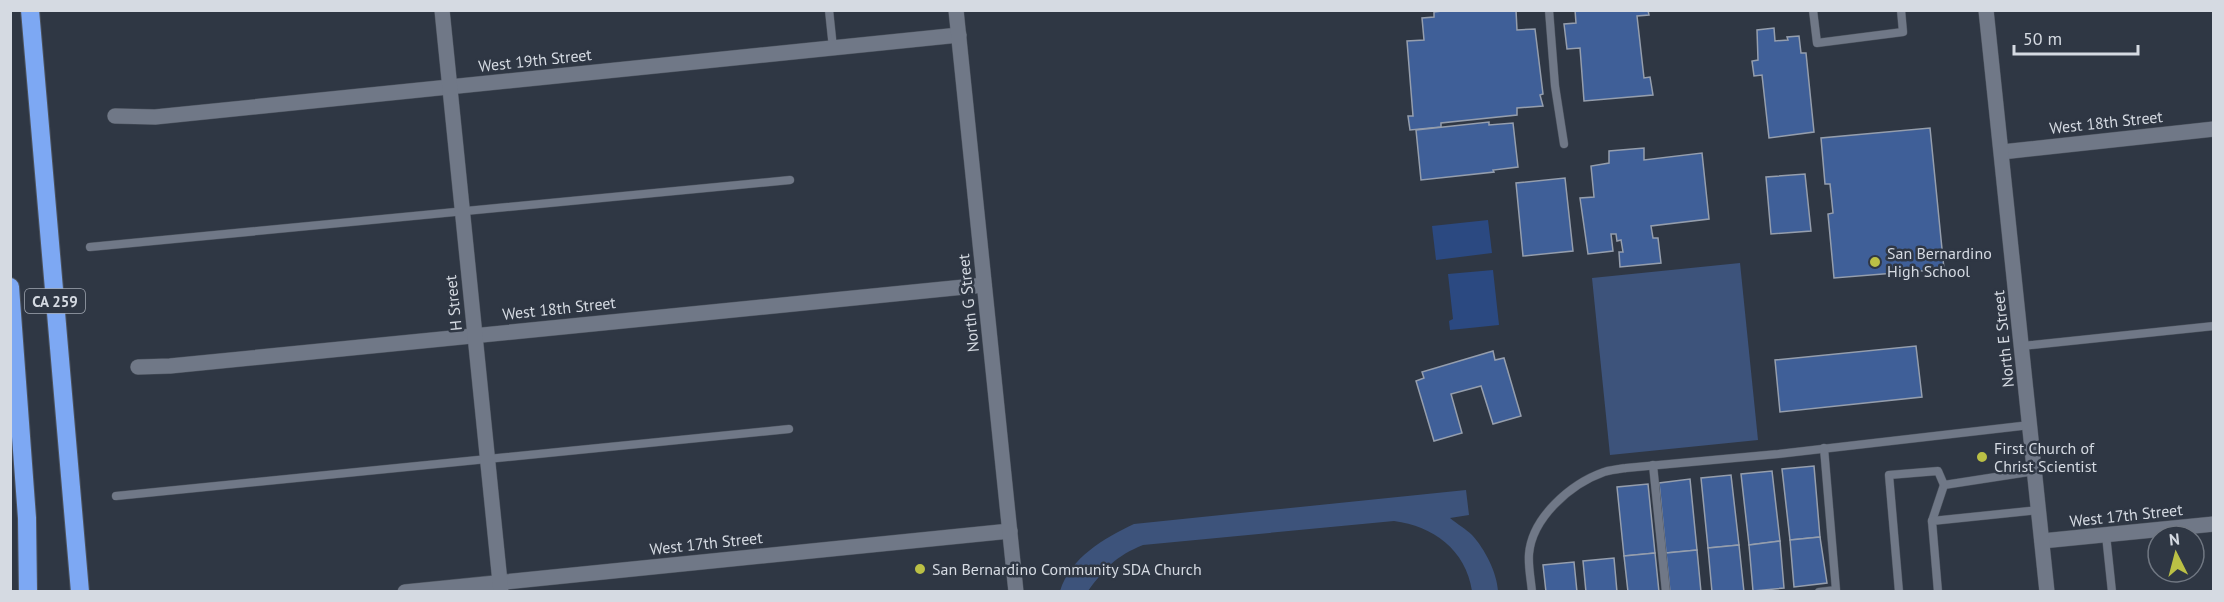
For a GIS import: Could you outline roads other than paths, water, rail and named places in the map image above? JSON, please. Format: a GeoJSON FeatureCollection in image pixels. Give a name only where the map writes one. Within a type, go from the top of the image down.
{"type":"FeatureCollection","features":[{"type":"Feature","properties":{"kind":"highway","name":"CA 259"},"geometry":{"type":"LineString","coordinates":[[30,10],[80,591]]}},
{"type":"Feature","properties":{"kind":"highway","name":"CA 259"},"geometry":{"type":"LineString","coordinates":[[10,287],[27,518],[28,591]]}},
{"type":"Feature","properties":{"kind":"street","name":"H Street"},"geometry":{"type":"LineString","coordinates":[[442,10],[501,587]]}},
{"type":"Feature","properties":{"kind":"street","name":"North G Street"},"geometry":{"type":"LineString","coordinates":[[956,10],[1016,591]]}},
{"type":"Feature","properties":{"kind":"street","name":"North E Street"},"geometry":{"type":"LineString","coordinates":[[1986,10],[2047,591]]}},
{"type":"Feature","properties":{"kind":"street","name":"West 19th Street"},"geometry":{"type":"LineString","coordinates":[[116,116],[155,117],[959,36]]}},
{"type":"Feature","properties":{"kind":"street","name":"West 18th Street"},"geometry":{"type":"LineString","coordinates":[[2002,152],[2214,129]]}},
{"type":"Feature","properties":{"kind":"street","name":"West 18th Street"},"geometry":{"type":"LineString","coordinates":[[138,367],[170,366],[984,285]]}},
{"type":"Feature","properties":{"kind":"street","name":"West 17th Street"},"geometry":{"type":"LineString","coordinates":[[2042,542],[2214,524]]}},
{"type":"Feature","properties":{"kind":"street","name":"West 17th Street"},"geometry":{"type":"LineString","coordinates":[[405,591],[501,587],[1010,531]]}},
{"type":"Feature","properties":{"kind":"lane"},"geometry":{"type":"LineString","coordinates":[[829,10],[833,48]]}},
{"type":"Feature","properties":{"kind":"lane"},"geometry":{"type":"LineString","coordinates":[[1549,10],[1564,144]]}},
{"type":"Feature","properties":{"kind":"lane"},"geometry":{"type":"LineString","coordinates":[[1813,10],[1817,43],[1903,32],[1901,10]]}},
{"type":"Feature","properties":{"kind":"lane"},"geometry":{"type":"LineString","coordinates":[[90,247],[790,180]]}},
{"type":"Feature","properties":{"kind":"lane"},"geometry":{"type":"LineString","coordinates":[[2022,346],[2214,326]]}},
{"type":"Feature","properties":{"kind":"lane"},"geometry":{"type":"LineString","coordinates":[[1532,591],[1529,554],[1537,527],[1554,505],[1575,487],[1603,473],[1653,465],[2030,426]]}},
{"type":"Feature","properties":{"kind":"lane"},"geometry":{"type":"LineString","coordinates":[[116,496],[789,429]]}},
{"type":"Feature","properties":{"kind":"lane"},"geometry":{"type":"LineString","coordinates":[[1819,591],[1836,590],[1824,448]]}},
{"type":"Feature","properties":{"kind":"lane"},"geometry":{"type":"LineString","coordinates":[[1653,465],[1666,591]]}},
{"type":"Feature","properties":{"kind":"lane"},"geometry":{"type":"LineString","coordinates":[[1899,591],[1889,475],[1938,471],[1944,485],[1932,521],[1938,591]]}},
{"type":"Feature","properties":{"kind":"lane"},"geometry":{"type":"LineString","coordinates":[[1944,485],[2035,471]]}},
{"type":"Feature","properties":{"kind":"lane"},"geometry":{"type":"LineString","coordinates":[[1932,521],[2039,510]]}},
{"type":"Feature","properties":{"kind":"lane"},"geometry":{"type":"LineString","coordinates":[[2106,535],[2112,591]]}},
{"type":"Feature","properties":{"kind":"place","name":"San Bernardino High School"},"geometry":{"type":"Point","coordinates":[1875,262]}},
{"type":"Feature","properties":{"kind":"place","name":"First Church of Christ Scientist"},"geometry":{"type":"Point","coordinates":[1982,457]}},
{"type":"Feature","properties":{"kind":"place","name":"San Bernardino Community SDA Church"},"geometry":{"type":"Point","coordinates":[920,569]}}]}
